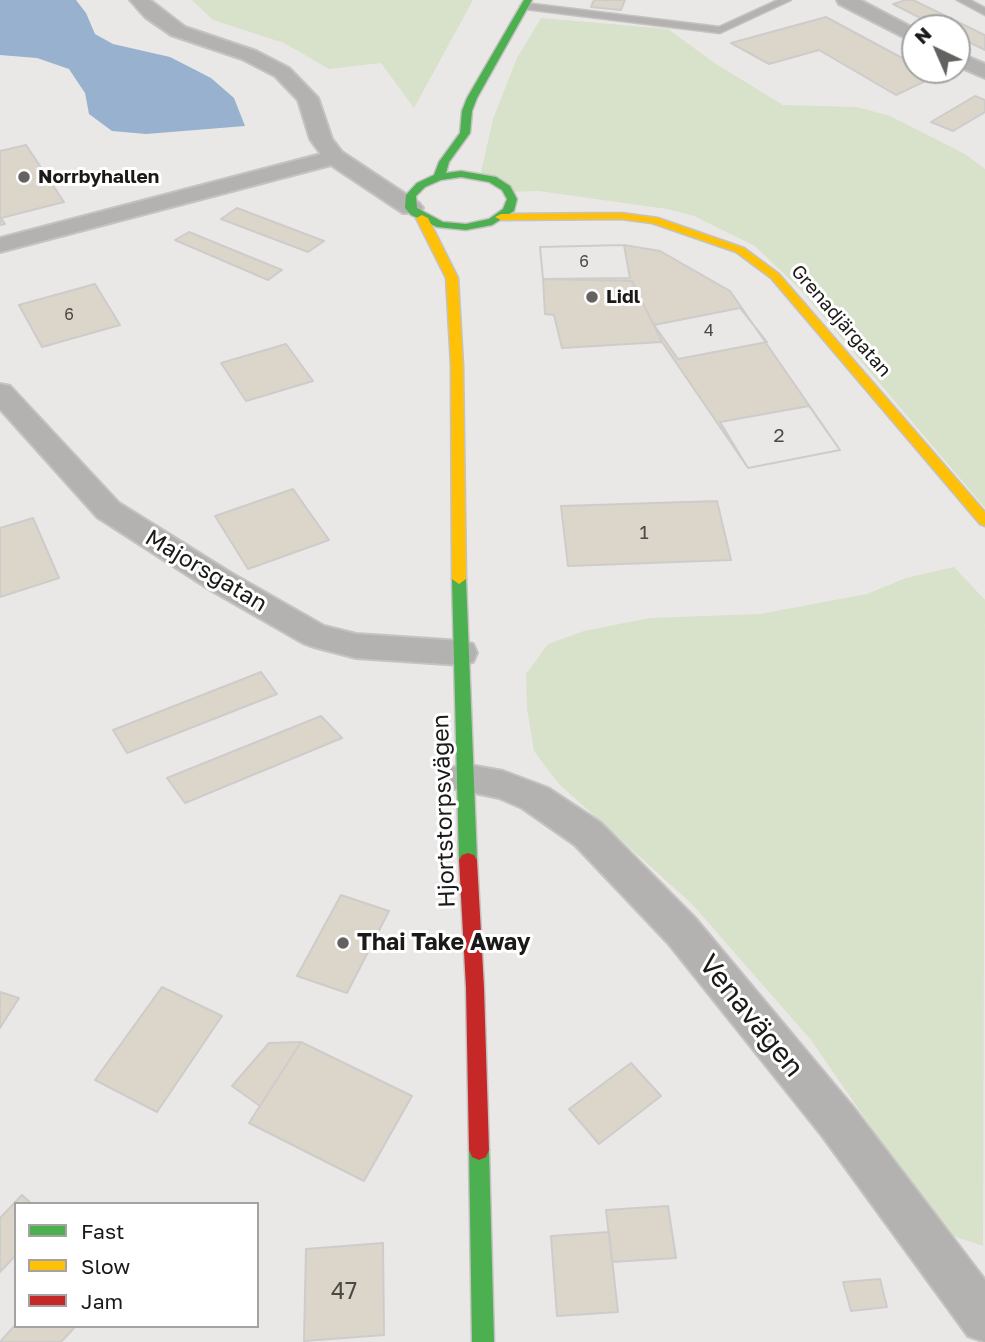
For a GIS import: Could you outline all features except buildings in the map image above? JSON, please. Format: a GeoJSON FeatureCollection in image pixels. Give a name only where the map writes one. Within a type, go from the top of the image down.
{"type":"FeatureCollection","features":[{"type":"Feature","properties":{"kind":"street"},"geometry":{"type":"LineString","coordinates":[[139,0],[178,31],[249,55],[293,80],[308,99],[321,139],[343,163],[417,213],[453,227],[496,219]]}},
{"type":"Feature","properties":{"kind":"street"},"geometry":{"type":"LineString","coordinates":[[846,0],[901,29]]}},
{"type":"Feature","properties":{"kind":"street"},"geometry":{"type":"LineString","coordinates":[[417,213],[411,195],[434,179],[444,162],[468,138],[467,111],[472,98],[527,3]]}},
{"type":"Feature","properties":{"kind":"street"},"geometry":{"type":"LineString","coordinates":[[0,245],[343,163],[434,179],[482,170],[506,188],[532,194]]}},
{"type":"Feature","properties":{"kind":"street"},"geometry":{"type":"LineString","coordinates":[[478,243],[496,219],[512,204],[506,188]]}},
{"type":"Feature","properties":{"kind":"street","name":"Grenadjärgatan"},"geometry":{"type":"LineString","coordinates":[[558,200],[690,230],[740,250],[775,276],[985,521]]}},
{"type":"Feature","properties":{"kind":"street","name":"Hjortstorpsvägen"},"geometry":{"type":"LineString","coordinates":[[417,213],[452,278],[457,365],[456,440],[464,778],[475,988],[483,1342]]}},
{"type":"Feature","properties":{"kind":"street","name":"Grenadjärgatan"},"geometry":{"type":"LineString","coordinates":[[496,219],[621,216]]}},
{"type":"Feature","properties":{"kind":"street"},"geometry":{"type":"LineString","coordinates":[[452,278],[465,261]]}},
{"type":"Feature","properties":{"kind":"street","name":"Majorsgatan"},"geometry":{"type":"LineString","coordinates":[[0,392],[19,416],[108,510],[220,581],[314,635],[356,646],[461,653]]}},
{"type":"Feature","properties":{"kind":"street","name":"Venavägen"},"geometry":{"type":"LineString","coordinates":[[464,778],[503,785],[535,798],[588,834],[682,931],[838,1122],[981,1305]]}},
{"type":"Feature","properties":{"kind":"lane"},"geometry":{"type":"LineString","coordinates":[[527,3],[720,30],[786,0]]}},
{"type":"Feature","properties":{"kind":"lane"},"geometry":{"type":"LineString","coordinates":[[962,0],[985,12]]}},
{"type":"Feature","properties":{"kind":"green space"},"geometry":{"type":"Polygon","coordinates":[[[192,0],[473,0],[414,108],[381,63],[329,69],[284,43],[213,20],[192,0]]]}},
{"type":"Feature","properties":{"kind":"green space"},"geometry":{"type":"Polygon","coordinates":[[[541,18],[668,29],[716,64],[783,105],[857,107],[890,116],[965,154],[985,169],[985,508],[800,289],[755,246],[694,216],[667,209],[539,191],[505,192],[481,172],[493,119],[517,58],[541,18]]]}},
{"type":"Feature","properties":{"kind":"green space"},"geometry":{"type":"Polygon","coordinates":[[[954,567],[985,600],[983,1246],[944,1233],[811,1040],[692,904],[558,783],[534,751],[527,709],[526,674],[548,644],[584,631],[650,618],[760,614],[867,594],[906,578],[954,567]]]}},
{"type":"Feature","properties":{"kind":"water"},"geometry":{"type":"Polygon","coordinates":[[[0,0],[76,0],[86,13],[95,34],[113,44],[170,57],[211,78],[234,98],[245,126],[146,134],[112,131],[89,114],[85,93],[69,69],[37,58],[0,55],[0,0]]]}},
{"type":"Feature","properties":{"kind":"traffic: fast"},"geometry":{"type":"LineString","coordinates":[[439,177],[444,162],[465,133],[467,111],[472,98],[528,0]]}},
{"type":"Feature","properties":{"kind":"traffic: fast"},"geometry":{"type":"LineString","coordinates":[[461,174],[492,179],[506,188],[512,199],[508,211],[492,222],[466,227],[441,225],[415,213],[411,208],[411,195],[421,185],[439,177],[461,174]]}},
{"type":"Feature","properties":{"kind":"traffic: fast"},"geometry":{"type":"LineString","coordinates":[[459,579],[468,860]]}},
{"type":"Feature","properties":{"kind":"traffic: fast"},"geometry":{"type":"LineString","coordinates":[[479,1150],[483,1342]]}},
{"type":"Feature","properties":{"kind":"traffic: slow"},"geometry":{"type":"LineString","coordinates":[[501,217],[621,216],[654,220],[740,250],[775,276],[985,521]]}},
{"type":"Feature","properties":{"kind":"traffic: slow"},"geometry":{"type":"LineString","coordinates":[[422,218],[452,278],[457,365],[459,579]]}},
{"type":"Feature","properties":{"kind":"traffic: jam"},"geometry":{"type":"LineString","coordinates":[[468,860],[475,988],[479,1150]]}},
{"type":"Feature","properties":{"kind":"place","name":"Norrbyhallen"},"geometry":{"type":"Point","coordinates":[24,177]}},
{"type":"Feature","properties":{"kind":"place","name":"Lidl"},"geometry":{"type":"Point","coordinates":[592,297]}},
{"type":"Feature","properties":{"kind":"place","name":"Thai Take Away"},"geometry":{"type":"Point","coordinates":[343,943]}}]}
